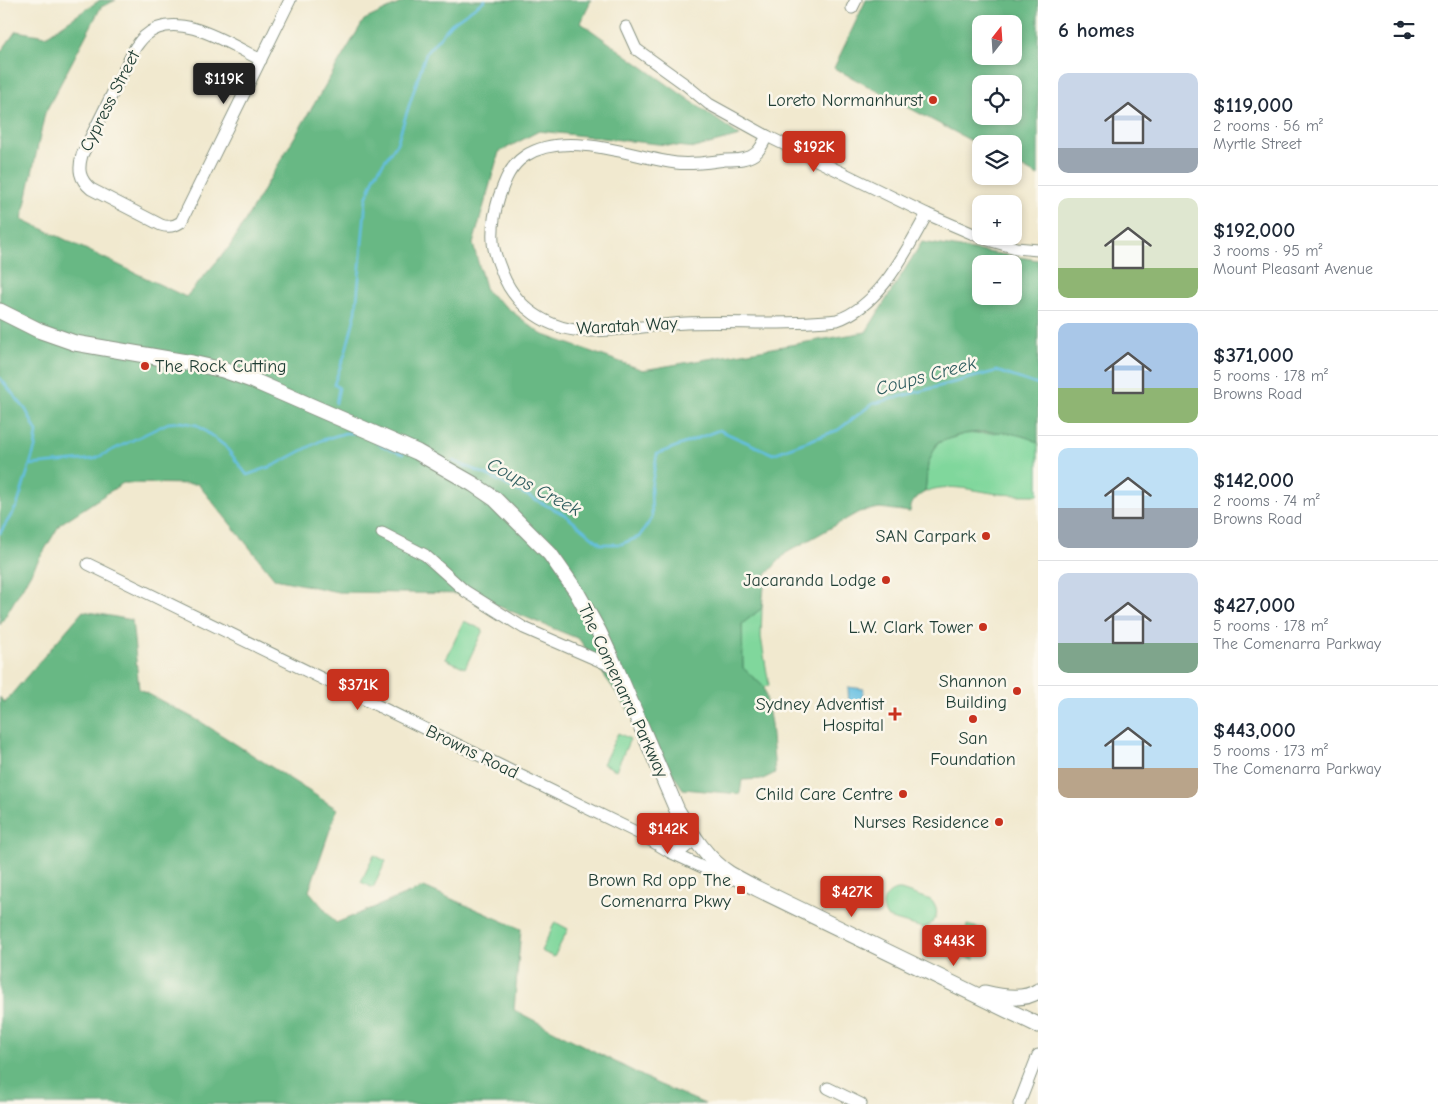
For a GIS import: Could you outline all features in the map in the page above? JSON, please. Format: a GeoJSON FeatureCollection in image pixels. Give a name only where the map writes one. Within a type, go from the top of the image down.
{"type":"FeatureCollection","features":[{"type":"Feature","properties":{"kind":"main road","name":"The Comenarra Parkway"},"geometry":{"type":"LineString","coordinates":[[0,311],[38,330],[76,343],[192,363],[246,378],[348,420],[438,463],[495,499],[550,554],[565,572],[599,632],[664,781],[692,835],[712,859],[728,873],[758,889],[1038,1025]]}},
{"type":"Feature","properties":{"kind":"main road"},"geometry":{"type":"LineString","coordinates":[[961,987],[1004,997],[1028,995],[1038,991]]}},
{"type":"Feature","properties":{"kind":"street"},"geometry":{"type":"LineString","coordinates":[[261,60],[290,0]]}},
{"type":"Feature","properties":{"kind":"street","name":"Cypress Street"},"geometry":{"type":"LineString","coordinates":[[174,25],[188,26],[261,60],[181,222],[167,227],[84,184],[79,169],[82,155],[135,48],[146,35],[161,27],[174,25]]}},
{"type":"Feature","properties":{"kind":"street"},"geometry":{"type":"LineString","coordinates":[[626,27],[636,50],[710,104],[767,136],[927,214],[985,239],[1016,248],[1038,250]]}},
{"type":"Feature","properties":{"kind":"street","name":"Waratah Way"},"geometry":{"type":"LineString","coordinates":[[767,136],[758,152],[747,158],[710,162],[676,163],[602,148],[566,145],[539,149],[525,156],[508,173],[497,203],[493,242],[505,282],[526,309],[541,319],[557,326],[578,331],[685,324],[837,320],[849,316],[883,286],[898,266],[927,214]]}},
{"type":"Feature","properties":{"kind":"street"},"geometry":{"type":"LineString","coordinates":[[382,533],[425,555],[464,591],[524,628],[616,668]]}},
{"type":"Feature","properties":{"kind":"street","name":"Browns Road"},"geometry":{"type":"LineString","coordinates":[[88,564],[640,834],[670,852],[728,879],[758,889]]}},
{"type":"Feature","properties":{"kind":"street","name":"Browns Road"},"geometry":{"type":"LineString","coordinates":[[640,834],[656,840],[671,842],[692,835]]}},
{"type":"Feature","properties":{"kind":"street"},"geometry":{"type":"LineString","coordinates":[[670,852],[681,851],[692,835]]}},
{"type":"Feature","properties":{"kind":"street"},"geometry":{"type":"LineString","coordinates":[[1019,1104],[1038,1055]]}},
{"type":"Feature","properties":{"kind":"street"},"geometry":{"type":"LineString","coordinates":[[828,1088],[861,1104]]}},
{"type":"Feature","properties":{"kind":"green space"},"geometry":{"type":"Polygon","coordinates":[[[100,0],[116,0],[101,7],[45,113],[22,219],[186,297],[230,246],[364,20],[407,0],[591,0],[581,23],[740,136],[694,148],[539,131],[499,152],[473,244],[486,291],[541,334],[643,370],[866,332],[922,242],[1006,255],[972,255],[972,305],[1022,305],[1022,258],[1038,260],[1038,443],[1022,436],[1002,432],[982,432],[964,434],[937,443],[928,464],[925,492],[914,500],[910,512],[880,508],[859,512],[786,553],[765,576],[762,608],[742,624],[743,668],[764,687],[771,724],[775,773],[763,779],[742,780],[740,794],[683,789],[579,639],[469,594],[338,592],[275,579],[198,484],[123,483],[60,524],[0,625],[0,53],[16,31],[46,36],[100,0]]]}},
{"type":"Feature","properties":{"kind":"green space","name":"Loreto Normanhurst"},"geometry":{"type":"Polygon","coordinates":[[[866,0],[1038,0],[1038,176],[1022,167],[1022,135],[972,135],[972,141],[834,68],[866,0]]]}},
{"type":"Feature","properties":{"kind":"green space"},"geometry":{"type":"Polygon","coordinates":[[[1009,432],[1032,439],[1038,443],[1038,495],[999,494],[952,487],[925,492],[928,464],[937,443],[964,434],[1009,432]]]}},
{"type":"Feature","properties":{"kind":"green space"},"geometry":{"type":"Polygon","coordinates":[[[762,608],[761,637],[769,685],[764,687],[743,668],[742,624],[762,608]]]}},
{"type":"Feature","properties":{"kind":"green space"},"geometry":{"type":"Polygon","coordinates":[[[83,611],[132,620],[139,689],[201,722],[337,809],[309,891],[336,923],[424,887],[521,929],[514,1010],[658,1084],[705,1104],[0,1104],[0,697],[4,703],[83,611]]]}},
{"type":"Feature","properties":{"kind":"green space"},"geometry":{"type":"Polygon","coordinates":[[[464,621],[483,630],[465,668],[446,659],[464,621]]]}},
{"type":"Feature","properties":{"kind":"green space"},"geometry":{"type":"Polygon","coordinates":[[[618,733],[630,739],[616,770],[603,764],[618,733]]]}},
{"type":"Feature","properties":{"kind":"green space"},"geometry":{"type":"Polygon","coordinates":[[[374,855],[386,861],[373,888],[361,882],[374,855]]]}},
{"type":"Feature","properties":{"kind":"green space"},"geometry":{"type":"Polygon","coordinates":[[[896,890],[931,900],[937,913],[932,923],[923,928],[888,918],[884,910],[884,901],[888,895],[896,890]]]}},
{"type":"Feature","properties":{"kind":"green space"},"geometry":{"type":"Polygon","coordinates":[[[555,922],[568,929],[554,957],[541,951],[555,922]]]}},
{"type":"Feature","properties":{"kind":"green space"},"geometry":{"type":"Polygon","coordinates":[[[967,925],[982,929],[974,959],[960,955],[967,925]]]}},
{"type":"Feature","properties":{"kind":"water"},"geometry":{"type":"Polygon","coordinates":[[[848,687],[864,689],[859,709],[849,708],[848,687]]]}},
{"type":"Feature","properties":{"kind":"waterway"},"geometry":{"type":"LineString","coordinates":[[336,403],[339,388],[334,384],[345,354],[356,312],[366,199],[375,175],[397,143],[426,53],[451,24],[485,0]]}},
{"type":"Feature","properties":{"kind":"waterway","name":"Coups Creek"},"geometry":{"type":"LineString","coordinates":[[453,461],[487,475],[565,515],[601,544],[621,544],[639,537],[652,518],[651,488],[657,454],[719,430],[773,454],[838,430],[872,404],[997,371],[1038,385]]}},
{"type":"Feature","properties":{"kind":"waterway"},"geometry":{"type":"LineString","coordinates":[[0,378],[26,410],[37,432],[35,448],[17,506],[0,533]]}},
{"type":"Feature","properties":{"kind":"waterway","name":"Coups Creek"},"geometry":{"type":"LineString","coordinates":[[30,465],[94,459],[168,423],[181,422],[197,425],[225,446],[247,475],[275,465],[322,440]]}},
{"type":"Feature","properties":{"kind":"waterway","name":"Coups Creek"},"geometry":{"type":"LineString","coordinates":[[322,440],[345,433],[355,433]]}},
{"type":"Feature","properties":{"kind":"waterway","name":"Coups Creek"},"geometry":{"type":"LineString","coordinates":[[376,442],[403,454]]}},
{"type":"Feature","properties":{"kind":"place","name":"Loreto Normanhurst"},"geometry":{"type":"Point","coordinates":[933,100]}},
{"type":"Feature","properties":{"kind":"place","name":"The Rock Cutting"},"geometry":{"type":"Point","coordinates":[145,366]}},
{"type":"Feature","properties":{"kind":"place","name":"SAN Carpark"},"geometry":{"type":"Point","coordinates":[986,536]}},
{"type":"Feature","properties":{"kind":"place","name":"Jacaranda Lodge"},"geometry":{"type":"Point","coordinates":[886,580]}},
{"type":"Feature","properties":{"kind":"place","name":"L.W. Clark Tower"},"geometry":{"type":"Point","coordinates":[983,627]}},
{"type":"Feature","properties":{"kind":"place","name":"Shannon Building"},"geometry":{"type":"Point","coordinates":[1017,691]}},
{"type":"Feature","properties":{"kind":"place","name":"Sydney Adventist Hospital"},"geometry":{"type":"Point","coordinates":[895,714]}},
{"type":"Feature","properties":{"kind":"place","name":"San Foundation"},"geometry":{"type":"Point","coordinates":[973,719]}},
{"type":"Feature","properties":{"kind":"place","name":"Child Care Centre"},"geometry":{"type":"Point","coordinates":[903,794]}},
{"type":"Feature","properties":{"kind":"place","name":"Nurses Residence"},"geometry":{"type":"Point","coordinates":[999,822]}},
{"type":"Feature","properties":{"kind":"place","name":"Brown Rd opp The Comenarra Pkwy"},"geometry":{"type":"Point","coordinates":[741,890]}}]}
